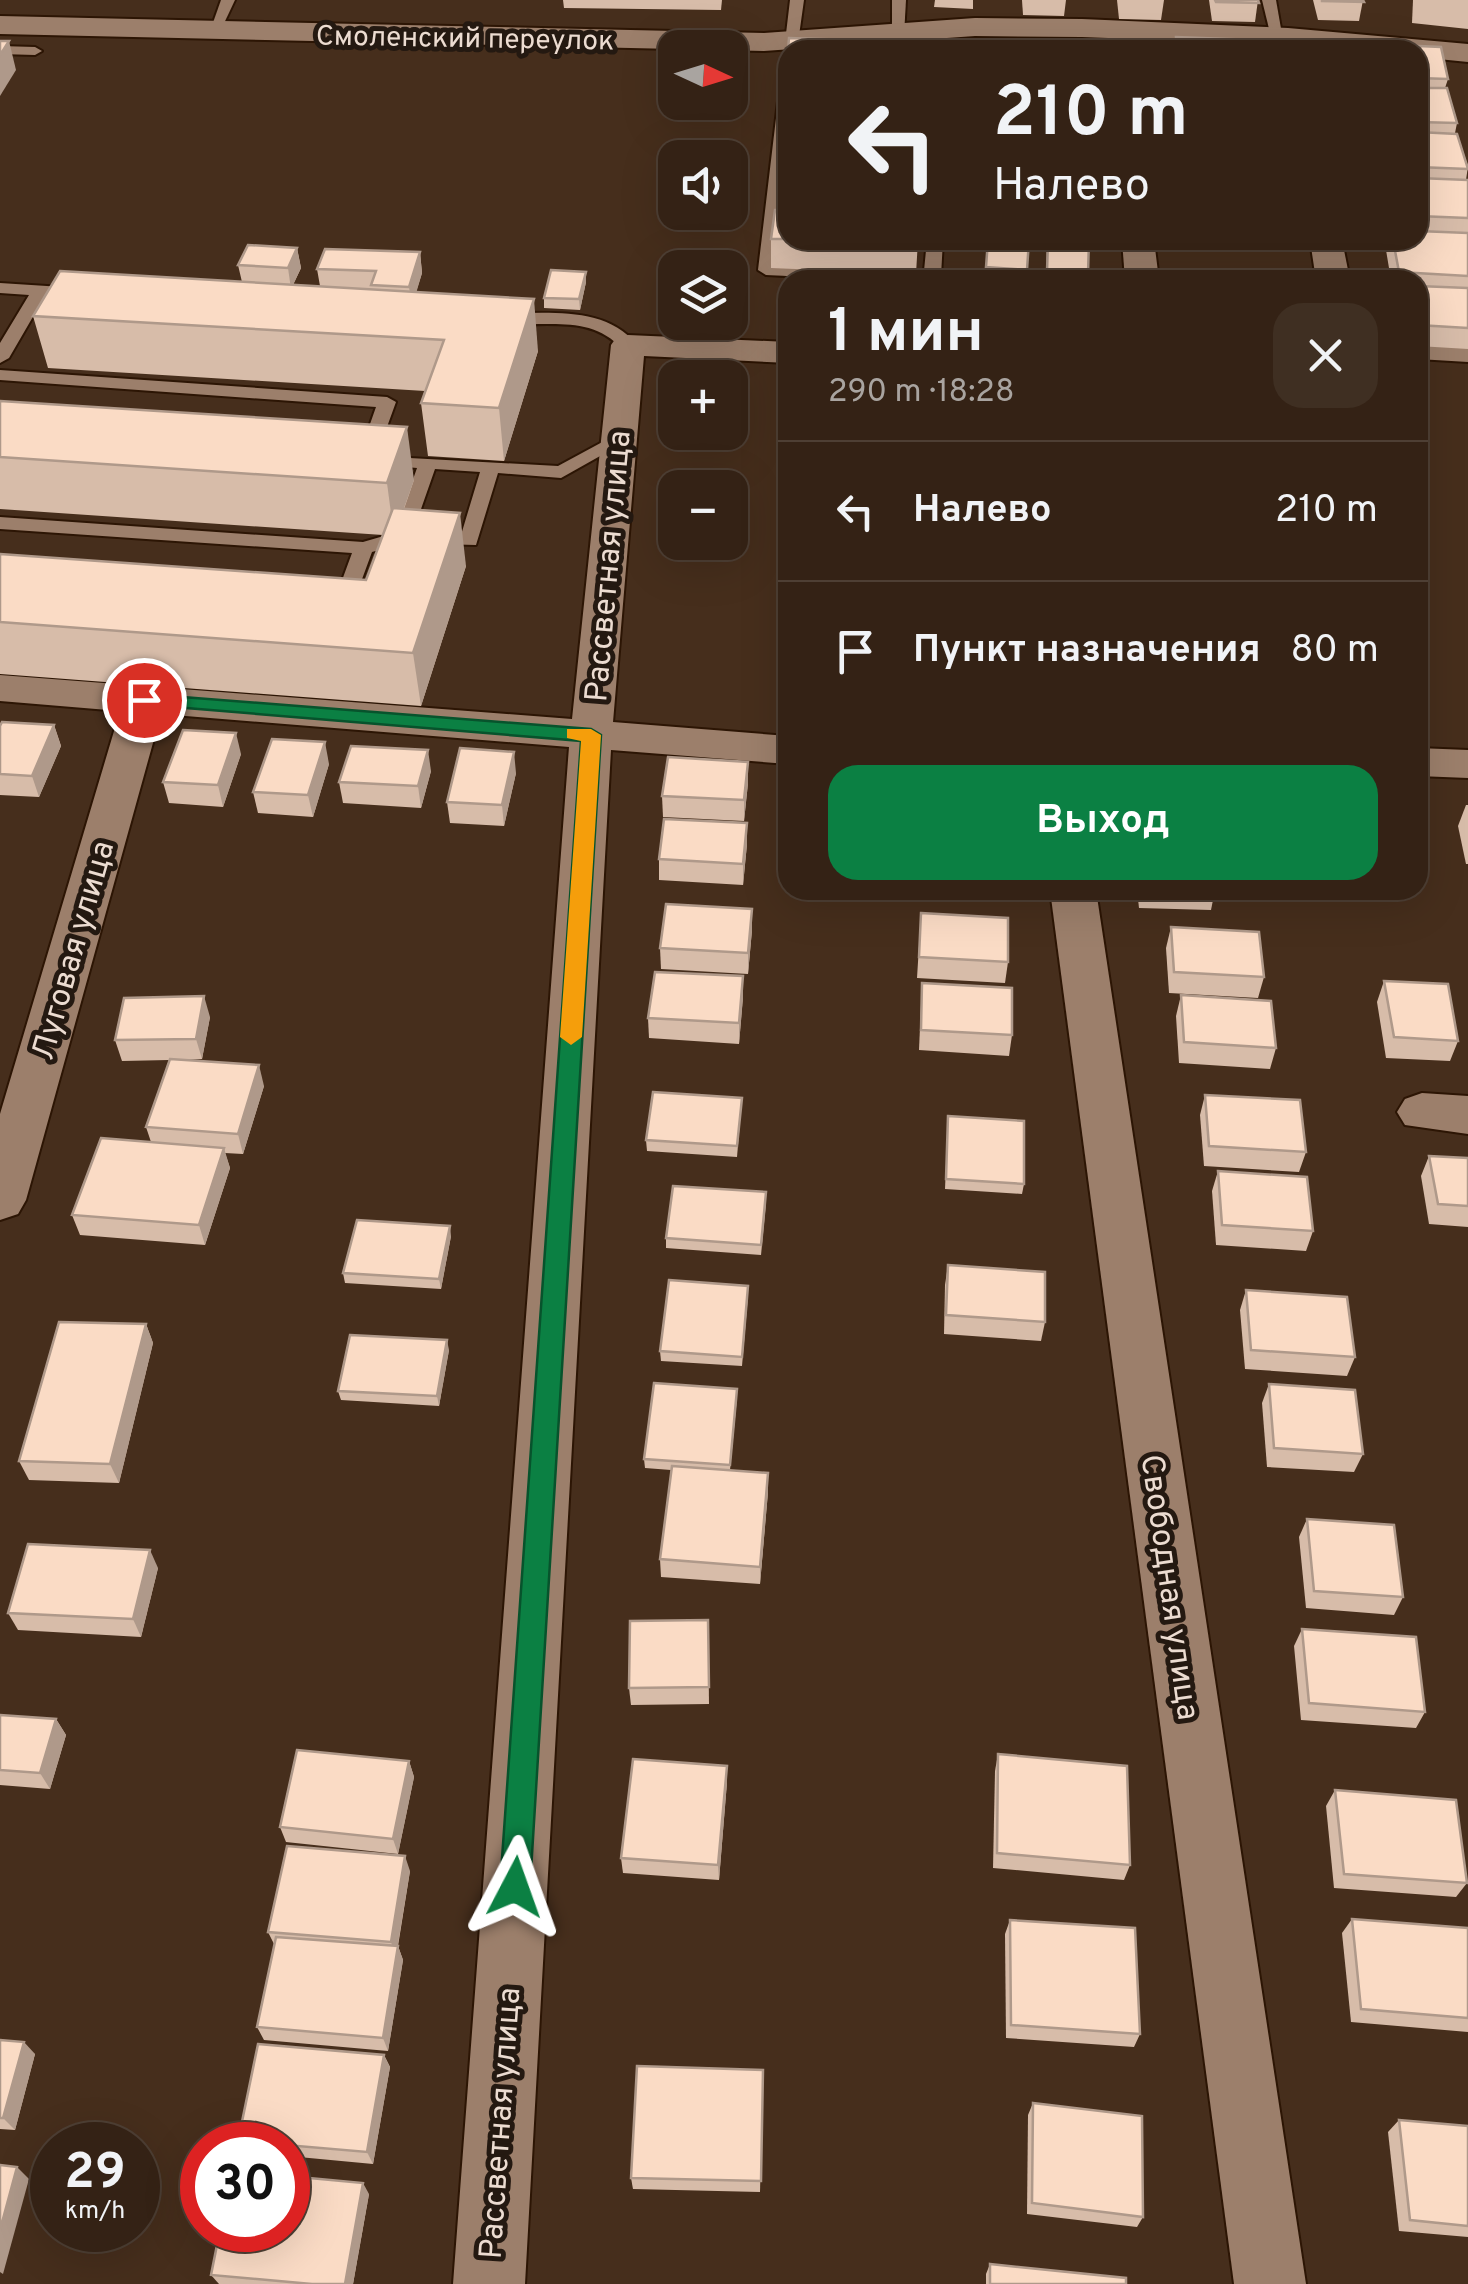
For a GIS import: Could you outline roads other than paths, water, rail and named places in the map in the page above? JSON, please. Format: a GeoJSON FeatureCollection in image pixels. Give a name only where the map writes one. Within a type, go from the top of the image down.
{"type":"FeatureCollection","features":[{"type":"Feature","properties":{"kind":"street","name":"Смоленский переулок"},"geometry":{"type":"LineString","coordinates":[[857,40],[899,32],[1081,14],[1119,40]]}},
{"type":"Feature","properties":{"kind":"street","name":"Смоленский переулок"},"geometry":{"type":"LineString","coordinates":[[0,25],[778,53]]}},
{"type":"Feature","properties":{"kind":"street","name":"Смоленский переулок"},"geometry":{"type":"LineString","coordinates":[[1428,50],[1468,53]]}},
{"type":"Feature","properties":{"kind":"street"},"geometry":{"type":"LineString","coordinates":[[628,346],[778,353]]}},
{"type":"Feature","properties":{"kind":"street","name":"Рассветная улица"},"geometry":{"type":"LineString","coordinates":[[489,2284],[591,735],[628,346]]}},
{"type":"Feature","properties":{"kind":"street"},"geometry":{"type":"LineString","coordinates":[[1428,350],[1468,352]]}},
{"type":"Feature","properties":{"kind":"street"},"geometry":{"type":"LineString","coordinates":[[0,688],[778,749]]}},
{"type":"Feature","properties":{"kind":"street","name":"Луговая улица"},"geometry":{"type":"LineString","coordinates":[[0,1200],[144,700]]}},
{"type":"Feature","properties":{"kind":"street"},"geometry":{"type":"LineString","coordinates":[[1428,762],[1468,764]]}},
{"type":"Feature","properties":{"kind":"street","name":"Свободная улица"},"geometry":{"type":"LineString","coordinates":[[1075,900],[1270,2284]]}},
{"type":"Feature","properties":{"kind":"lane"},"geometry":{"type":"LineString","coordinates":[[214,31],[228,0]]}},
{"type":"Feature","properties":{"kind":"lane"},"geometry":{"type":"LineString","coordinates":[[791,40],[797,0]]}},
{"type":"Feature","properties":{"kind":"lane"},"geometry":{"type":"LineString","coordinates":[[899,0],[899,32]]}},
{"type":"Feature","properties":{"kind":"lane"},"geometry":{"type":"LineString","coordinates":[[1270,0],[1286,40]]}},
{"type":"Feature","properties":{"kind":"lane"},"geometry":{"type":"LineString","coordinates":[[0,50],[35,51]]}},
{"type":"Feature","properties":{"kind":"lane"},"geometry":{"type":"LineString","coordinates":[[778,215],[764,265],[770,272],[778,272]]}},
{"type":"Feature","properties":{"kind":"lane"},"geometry":{"type":"LineString","coordinates":[[0,288],[98,294]]}},
{"type":"Feature","properties":{"kind":"lane"},"geometry":{"type":"LineString","coordinates":[[0,358],[40,291]]}},
{"type":"Feature","properties":{"kind":"lane"},"geometry":{"type":"LineString","coordinates":[[485,317],[601,324],[619,331],[628,346]]}},
{"type":"Feature","properties":{"kind":"lane"},"geometry":{"type":"LineString","coordinates":[[0,376],[387,402],[360,449],[366,459],[561,472],[619,438]]}},
{"type":"Feature","properties":{"kind":"lane"},"geometry":{"type":"LineString","coordinates":[[402,537],[428,463]]}},
{"type":"Feature","properties":{"kind":"lane"},"geometry":{"type":"LineString","coordinates":[[0,523],[364,548],[402,537],[469,541],[491,467]]}},
{"type":"Feature","properties":{"kind":"lane"},"geometry":{"type":"LineString","coordinates":[[306,598],[344,601],[364,548]]}}]}
